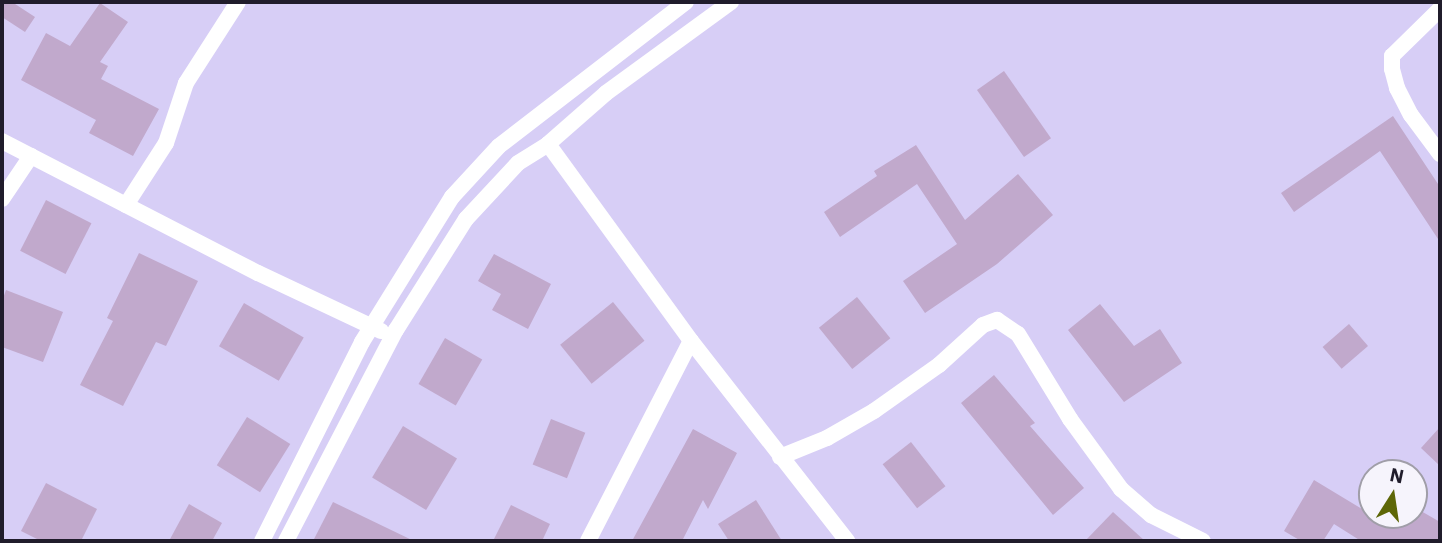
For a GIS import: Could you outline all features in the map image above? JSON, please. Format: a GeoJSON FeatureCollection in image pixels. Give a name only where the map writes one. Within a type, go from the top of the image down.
{"type":"FeatureCollection","features":[{"type":"Feature","properties":{"kind":"street"},"geometry":{"type":"LineString","coordinates":[[126,205],[166,143],[186,83],[238,2]]}},
{"type":"Feature","properties":{"kind":"street"},"geometry":{"type":"LineString","coordinates":[[262,541],[371,327],[440,214],[499,146],[687,2]]}},
{"type":"Feature","properties":{"kind":"street"},"geometry":{"type":"LineString","coordinates":[[286,541],[392,337],[466,219],[518,163],[548,144],[606,93],[731,2]]}},
{"type":"Feature","properties":{"kind":"street"},"geometry":{"type":"LineString","coordinates":[[1440,9],[1392,56],[1392,69],[1397,88],[1411,116],[1440,154]]}},
{"type":"Feature","properties":{"kind":"street"},"geometry":{"type":"LineString","coordinates":[[2,141],[258,273],[392,337]]}},
{"type":"Feature","properties":{"kind":"street"},"geometry":{"type":"LineString","coordinates":[[548,144],[691,341],[847,541]]}},
{"type":"Feature","properties":{"kind":"street"},"geometry":{"type":"LineString","coordinates":[[2,199],[31,156]]}},
{"type":"Feature","properties":{"kind":"street"},"geometry":{"type":"LineString","coordinates":[[780,457],[827,438],[874,411],[939,365],[983,325],[997,320],[1018,334],[1070,419],[1121,489],[1151,515],[1203,541]]}},
{"type":"Feature","properties":{"kind":"street"},"geometry":{"type":"LineString","coordinates":[[588,541],[691,341]]}},
{"type":"Feature","properties":{"kind":"building"},"geometry":{"type":"Polygon","coordinates":[[[2,2],[12,2],[35,17],[25,32],[2,17],[2,2]]]}},
{"type":"Feature","properties":{"kind":"building"},"geometry":{"type":"Polygon","coordinates":[[[100,3],[128,22],[100,62],[108,66],[101,79],[159,109],[133,156],[89,133],[96,120],[21,80],[46,33],[70,46],[100,3]]]}},
{"type":"Feature","properties":{"kind":"building"},"geometry":{"type":"Polygon","coordinates":[[[1004,71],[1051,138],[1024,157],[977,90],[1004,71]]]}},
{"type":"Feature","properties":{"kind":"building"},"geometry":{"type":"Polygon","coordinates":[[[1393,116],[1440,187],[1440,242],[1380,151],[1294,212],[1281,193],[1393,116]]]}},
{"type":"Feature","properties":{"kind":"building"},"geometry":{"type":"Polygon","coordinates":[[[916,145],[965,220],[1018,174],[1053,215],[997,264],[925,313],[903,281],[957,244],[917,184],[840,237],[824,212],[877,176],[874,171],[916,145]]]}},
{"type":"Feature","properties":{"kind":"building"},"geometry":{"type":"Polygon","coordinates":[[[46,200],[91,223],[66,274],[20,251],[46,200]]]}},
{"type":"Feature","properties":{"kind":"building"},"geometry":{"type":"Polygon","coordinates":[[[139,253],[198,281],[166,346],[156,342],[123,406],[80,385],[113,321],[107,318],[139,253]]]}},
{"type":"Feature","properties":{"kind":"building"},"geometry":{"type":"Polygon","coordinates":[[[494,254],[551,284],[528,329],[492,310],[501,294],[478,281],[494,254]]]}},
{"type":"Feature","properties":{"kind":"building"},"geometry":{"type":"Polygon","coordinates":[[[6,290],[63,312],[43,362],[2,347],[2,301],[6,290]]]}},
{"type":"Feature","properties":{"kind":"building"},"geometry":{"type":"Polygon","coordinates":[[[857,297],[890,338],[852,369],[819,328],[857,297]]]}},
{"type":"Feature","properties":{"kind":"building"},"geometry":{"type":"Polygon","coordinates":[[[613,302],[644,341],[592,384],[560,345],[613,302]]]}},
{"type":"Feature","properties":{"kind":"building"},"geometry":{"type":"Polygon","coordinates":[[[244,303],[304,337],[279,381],[219,346],[244,303]]]}},
{"type":"Feature","properties":{"kind":"building"},"geometry":{"type":"Polygon","coordinates":[[[1100,304],[1134,346],[1160,329],[1182,363],[1124,402],[1068,330],[1100,304]]]}},
{"type":"Feature","properties":{"kind":"building"},"geometry":{"type":"Polygon","coordinates":[[[1349,324],[1368,346],[1342,369],[1323,347],[1349,324]]]}},
{"type":"Feature","properties":{"kind":"building"},"geometry":{"type":"Polygon","coordinates":[[[445,338],[482,360],[456,405],[418,384],[445,338]]]}},
{"type":"Feature","properties":{"kind":"building"},"geometry":{"type":"Polygon","coordinates":[[[994,375],[1035,423],[1030,426],[1084,488],[1053,515],[961,403],[994,375]]]}},
{"type":"Feature","properties":{"kind":"building"},"geometry":{"type":"Polygon","coordinates":[[[247,417],[290,444],[260,492],[217,465],[247,417]]]}},
{"type":"Feature","properties":{"kind":"building"},"geometry":{"type":"Polygon","coordinates":[[[551,419],[585,433],[567,478],[533,464],[551,419]]]}},
{"type":"Feature","properties":{"kind":"building"},"geometry":{"type":"Polygon","coordinates":[[[403,426],[457,458],[426,510],[372,477],[403,426]]]}},
{"type":"Feature","properties":{"kind":"building"},"geometry":{"type":"Polygon","coordinates":[[[1440,427],[1440,466],[1421,448],[1440,427]]]}},
{"type":"Feature","properties":{"kind":"building"},"geometry":{"type":"Polygon","coordinates":[[[693,429],[737,453],[708,509],[703,500],[682,541],[632,541],[693,429]]]}},
{"type":"Feature","properties":{"kind":"building"},"geometry":{"type":"Polygon","coordinates":[[[911,442],[945,486],[917,508],[883,464],[911,442]]]}},
{"type":"Feature","properties":{"kind":"building"},"geometry":{"type":"Polygon","coordinates":[[[1314,480],[1358,507],[1358,529],[1428,529],[1428,515],[1440,522],[1440,541],[1361,541],[1334,524],[1323,541],[1301,541],[1284,531],[1314,480]]]}},
{"type":"Feature","properties":{"kind":"building"},"geometry":{"type":"Polygon","coordinates":[[[46,483],[97,509],[81,541],[41,541],[21,531],[46,483]]]}},
{"type":"Feature","properties":{"kind":"building"},"geometry":{"type":"Polygon","coordinates":[[[756,500],[782,541],[729,541],[718,524],[756,500]]]}},
{"type":"Feature","properties":{"kind":"building"},"geometry":{"type":"Polygon","coordinates":[[[333,502],[414,541],[313,541],[333,502]]]}},
{"type":"Feature","properties":{"kind":"building"},"geometry":{"type":"Polygon","coordinates":[[[189,504],[222,523],[212,541],[169,541],[189,504]]]}},
{"type":"Feature","properties":{"kind":"building"},"geometry":{"type":"Polygon","coordinates":[[[511,505],[550,524],[542,541],[493,541],[511,505]]]}},
{"type":"Feature","properties":{"kind":"building"},"geometry":{"type":"Polygon","coordinates":[[[1113,512],[1145,541],[1085,541],[1113,512]]]}}]}
